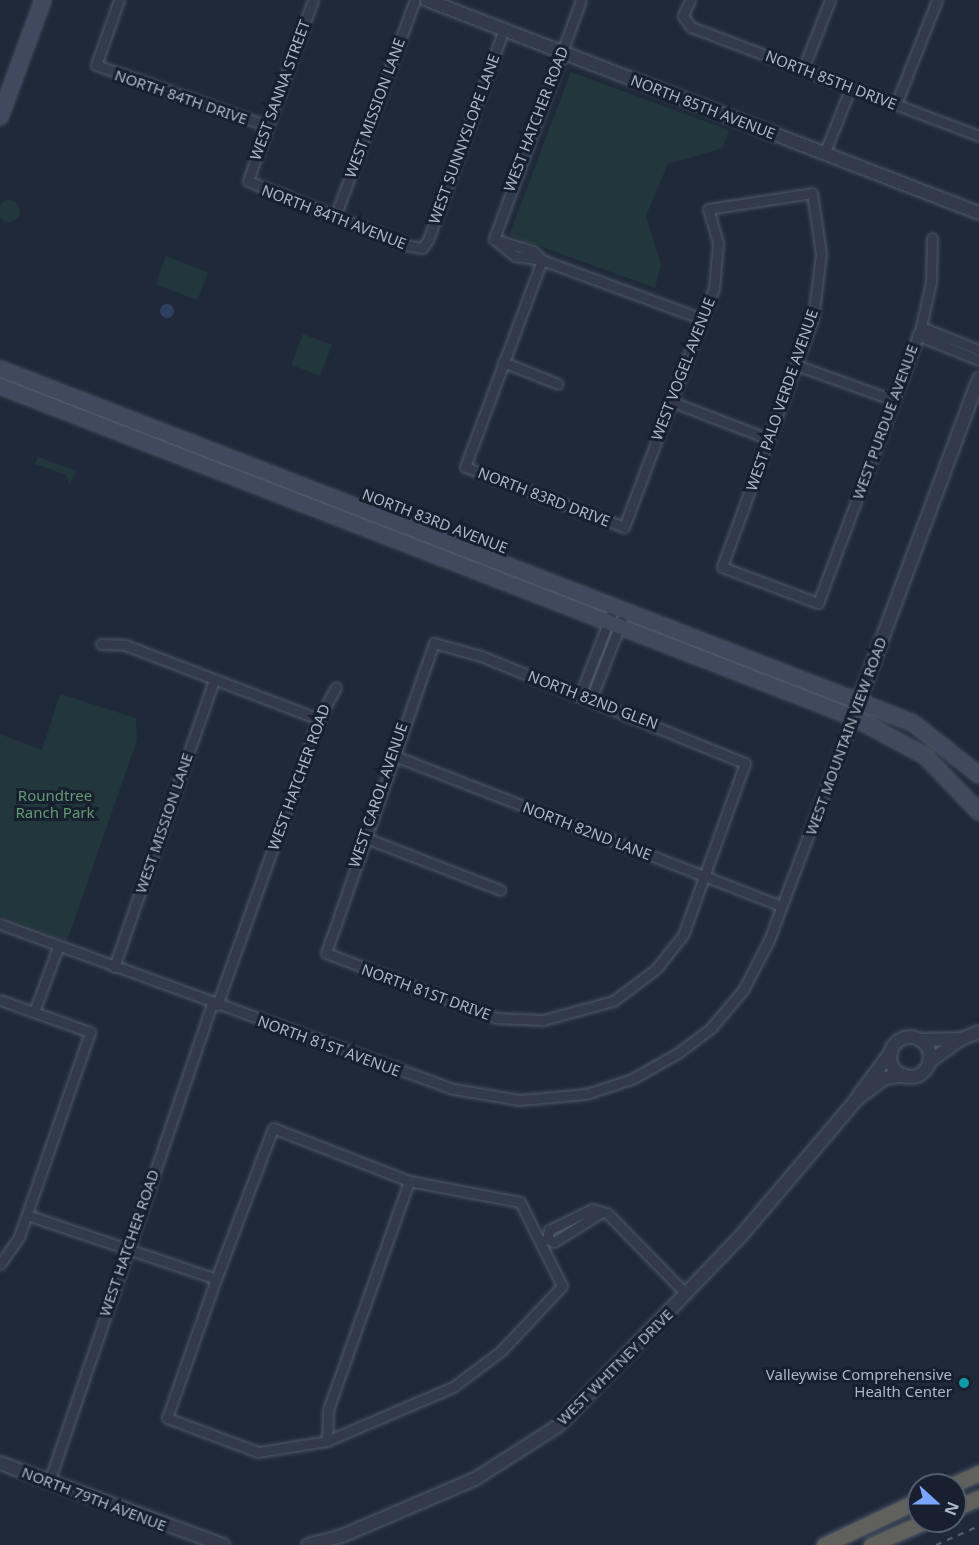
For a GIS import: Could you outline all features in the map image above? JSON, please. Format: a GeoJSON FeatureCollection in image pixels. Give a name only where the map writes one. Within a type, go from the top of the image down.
{"type":"FeatureCollection","features":[{"type":"Feature","properties":{"kind":"highway"},"geometry":{"type":"LineString","coordinates":[[824,1545],[907,1506]]}},
{"type":"Feature","properties":{"kind":"highway"},"geometry":{"type":"LineString","coordinates":[[871,1545],[907,1529]]}},
{"type":"Feature","properties":{"kind":"main road"},"geometry":{"type":"LineString","coordinates":[[0,117],[43,0]]}},
{"type":"Feature","properties":{"kind":"main road","name":"NORTH 83RD AVENUE"},"geometry":{"type":"LineString","coordinates":[[0,369],[859,702],[944,743],[979,774]]}},
{"type":"Feature","properties":{"kind":"main road","name":"NORTH 83RD AVENUE"},"geometry":{"type":"LineString","coordinates":[[0,386],[854,717],[904,742],[941,769],[979,812]]}},
{"type":"Feature","properties":{"kind":"main road"},"geometry":{"type":"LineString","coordinates":[[120,432],[125,418]]}},
{"type":"Feature","properties":{"kind":"main road"},"geometry":{"type":"LineString","coordinates":[[941,769],[944,743]]}},
{"type":"Feature","properties":{"kind":"street","name":"NORTH 84TH DRIVE"},"geometry":{"type":"LineString","coordinates":[[119,0],[96,65],[267,126]]}},
{"type":"Feature","properties":{"kind":"street","name":"WEST SANNA STREET"},"geometry":{"type":"LineString","coordinates":[[248,182],[313,0]]}},
{"type":"Feature","properties":{"kind":"street","name":"WEST MISSION LANE"},"geometry":{"type":"LineString","coordinates":[[335,217],[415,0]]}},
{"type":"Feature","properties":{"kind":"street","name":"NORTH 85TH AVENUE"},"geometry":{"type":"LineString","coordinates":[[427,0],[979,213]]}},
{"type":"Feature","properties":{"kind":"street","name":"WEST HATCHER ROAD"},"geometry":{"type":"LineString","coordinates":[[542,260],[504,251],[494,239],[581,0]]}},
{"type":"Feature","properties":{"kind":"street","name":"NORTH 85TH DRIVE"},"geometry":{"type":"LineString","coordinates":[[690,0],[684,23],[979,135]]}},
{"type":"Feature","properties":{"kind":"street"},"geometry":{"type":"LineString","coordinates":[[803,69],[830,0]]}},
{"type":"Feature","properties":{"kind":"street"},"geometry":{"type":"LineString","coordinates":[[896,104],[937,0]]}},
{"type":"Feature","properties":{"kind":"street","name":"WEST SUNNYSLOPE LANE"},"geometry":{"type":"LineString","coordinates":[[422,248],[504,29]]}},
{"type":"Feature","properties":{"kind":"street"},"geometry":{"type":"LineString","coordinates":[[824,154],[851,87]]}},
{"type":"Feature","properties":{"kind":"street","name":"NORTH 84TH AVENUE"},"geometry":{"type":"LineString","coordinates":[[248,182],[335,217],[422,248]]}},
{"type":"Feature","properties":{"kind":"street","name":"WEST VOGEL AVENUE"},"geometry":{"type":"LineString","coordinates":[[624,527],[702,319],[719,259],[708,209],[813,193]]}},
{"type":"Feature","properties":{"kind":"street","name":"WEST PALO VERDE AVENUE"},"geometry":{"type":"LineString","coordinates":[[722,567],[796,365],[819,292],[821,254],[813,193]]}},
{"type":"Feature","properties":{"kind":"street","name":"WEST PURDUE AVENUE"},"geometry":{"type":"LineString","coordinates":[[722,567],[818,603],[919,331],[931,282],[932,238]]}},
{"type":"Feature","properties":{"kind":"street"},"geometry":{"type":"LineString","coordinates":[[558,384],[503,362],[542,260],[702,319]]}},
{"type":"Feature","properties":{"kind":"street"},"geometry":{"type":"LineString","coordinates":[[919,331],[979,350]]}},
{"type":"Feature","properties":{"kind":"street"},"geometry":{"type":"LineString","coordinates":[[919,331],[979,360]]}},
{"type":"Feature","properties":{"kind":"street","name":"NORTH 83RD DRIVE"},"geometry":{"type":"LineString","coordinates":[[503,362],[465,466],[624,527]]}},
{"type":"Feature","properties":{"kind":"street"},"geometry":{"type":"LineString","coordinates":[[796,365],[893,400]]}},
{"type":"Feature","properties":{"kind":"street","name":"WEST MOUNTAIN VIEW ROAD"},"geometry":{"type":"LineString","coordinates":[[664,1062],[711,1028],[743,990],[782,906],[979,379]]}},
{"type":"Feature","properties":{"kind":"street"},"geometry":{"type":"LineString","coordinates":[[670,401],[769,439]]}},
{"type":"Feature","properties":{"kind":"street"},"geometry":{"type":"LineString","coordinates":[[591,699],[620,609]]}},
{"type":"Feature","properties":{"kind":"street"},"geometry":{"type":"LineString","coordinates":[[580,695],[614,625]]}},
{"type":"Feature","properties":{"kind":"street","name":"NORTH 82ND GLEN"},"geometry":{"type":"LineString","coordinates":[[440,642],[591,699],[745,763],[707,878]]}},
{"type":"Feature","properties":{"kind":"street","name":"WEST CAROL AVENUE"},"geometry":{"type":"LineString","coordinates":[[326,953],[363,837],[430,647],[440,642]]}},
{"type":"Feature","properties":{"kind":"street"},"geometry":{"type":"LineString","coordinates":[[101,644],[125,645],[319,719]]}},
{"type":"Feature","properties":{"kind":"street","name":"WEST MISSION LANE"},"geometry":{"type":"LineString","coordinates":[[114,968],[214,680]]}},
{"type":"Feature","properties":{"kind":"street","name":"WEST HATCHER ROAD"},"geometry":{"type":"LineString","coordinates":[[49,1482],[127,1250],[215,1004],[319,719],[336,687]]}},
{"type":"Feature","properties":{"kind":"street","name":"NORTH 82ND LANE"},"geometry":{"type":"LineString","coordinates":[[392,755],[782,906]]}},
{"type":"Feature","properties":{"kind":"street"},"geometry":{"type":"LineString","coordinates":[[363,837],[500,890]]}},
{"type":"Feature","properties":{"kind":"street","name":"NORTH 81ST DRIVE"},"geometry":{"type":"LineString","coordinates":[[326,953],[496,1018],[543,1020],[578,1014],[631,989],[678,944],[707,878]]}},
{"type":"Feature","properties":{"kind":"street","name":"NORTH 81ST AVENUE"},"geometry":{"type":"LineString","coordinates":[[0,924],[362,1060],[497,1098],[586,1094],[664,1062]]}},
{"type":"Feature","properties":{"kind":"street"},"geometry":{"type":"LineString","coordinates":[[34,1012],[58,947]]}},
{"type":"Feature","properties":{"kind":"street"},"geometry":{"type":"LineString","coordinates":[[0,1000],[90,1032],[27,1215],[0,1264]]}},
{"type":"Feature","properties":{"kind":"street","name":"WEST WHITNEY DRIVE"},"geometry":{"type":"LineString","coordinates":[[857,1099],[885,1078],[921,1073],[929,1062],[961,1039],[979,1032]]}},
{"type":"Feature","properties":{"kind":"street","name":"WEST WHITNEY DRIVE"},"geometry":{"type":"LineString","coordinates":[[308,1545],[345,1541],[476,1479],[528,1448],[586,1400],[687,1294],[857,1099],[903,1038],[961,1039]]}},
{"type":"Feature","properties":{"kind":"street"},"geometry":{"type":"LineString","coordinates":[[921,1040],[929,1062]]}},
{"type":"Feature","properties":{"kind":"street"},"geometry":{"type":"LineString","coordinates":[[891,1052],[892,1064],[904,1075]]}},
{"type":"Feature","properties":{"kind":"street"},"geometry":{"type":"LineString","coordinates":[[273,1128],[409,1181],[520,1202],[543,1241],[562,1286],[501,1351],[453,1387],[327,1441],[258,1452],[167,1418],[273,1128]]}},
{"type":"Feature","properties":{"kind":"street"},"geometry":{"type":"LineString","coordinates":[[327,1441],[328,1410],[409,1181]]}},
{"type":"Feature","properties":{"kind":"street"},"geometry":{"type":"LineString","coordinates":[[543,1241],[549,1230],[572,1218],[592,1209],[602,1212],[687,1294]]}},
{"type":"Feature","properties":{"kind":"street"},"geometry":{"type":"LineString","coordinates":[[27,1215],[216,1279]]}},
{"type":"Feature","properties":{"kind":"street","name":"NORTH 79TH AVENUE"},"geometry":{"type":"LineString","coordinates":[[0,1463],[223,1545]]}},
{"type":"Feature","properties":{"kind":"green space"},"geometry":{"type":"Polygon","coordinates":[[[571,72],[729,130],[723,148],[668,164],[646,216],[661,265],[655,288],[509,235],[571,72]]]}},
{"type":"Feature","properties":{"kind":"green space"},"geometry":{"type":"Polygon","coordinates":[[[9,200],[17,203],[20,211],[17,219],[9,222],[1,219],[-2,211],[1,203],[9,200]]]}},
{"type":"Feature","properties":{"kind":"green space"},"geometry":{"type":"Polygon","coordinates":[[[166,256],[208,272],[197,300],[155,284],[166,256]]]}},
{"type":"Feature","properties":{"kind":"green space"},"geometry":{"type":"Polygon","coordinates":[[[303,334],[332,345],[320,376],[291,365],[303,334]]]}},
{"type":"Feature","properties":{"kind":"green space"},"geometry":{"type":"Polygon","coordinates":[[[38,457],[76,471],[70,486],[66,475],[35,464],[38,457]]]}},
{"type":"Feature","properties":{"kind":"green space","name":"Roundtree Ranch Park"},"geometry":{"type":"Polygon","coordinates":[[[60,694],[136,718],[137,740],[67,941],[0,915],[0,734],[42,750],[60,694]]]}},
{"type":"Feature","properties":{"kind":"water"},"geometry":{"type":"Polygon","coordinates":[[[167,304],[172,306],[174,311],[172,316],[167,318],[162,316],[160,311],[162,306],[167,304]]]}},
{"type":"Feature","properties":{"kind":"railway"},"geometry":{"type":"LineString","coordinates":[[936,1545],[979,1526]]}},
{"type":"Feature","properties":{"kind":"place","name":"Valleywise Comprehensive Health Center"},"geometry":{"type":"Point","coordinates":[964,1383]}}]}
